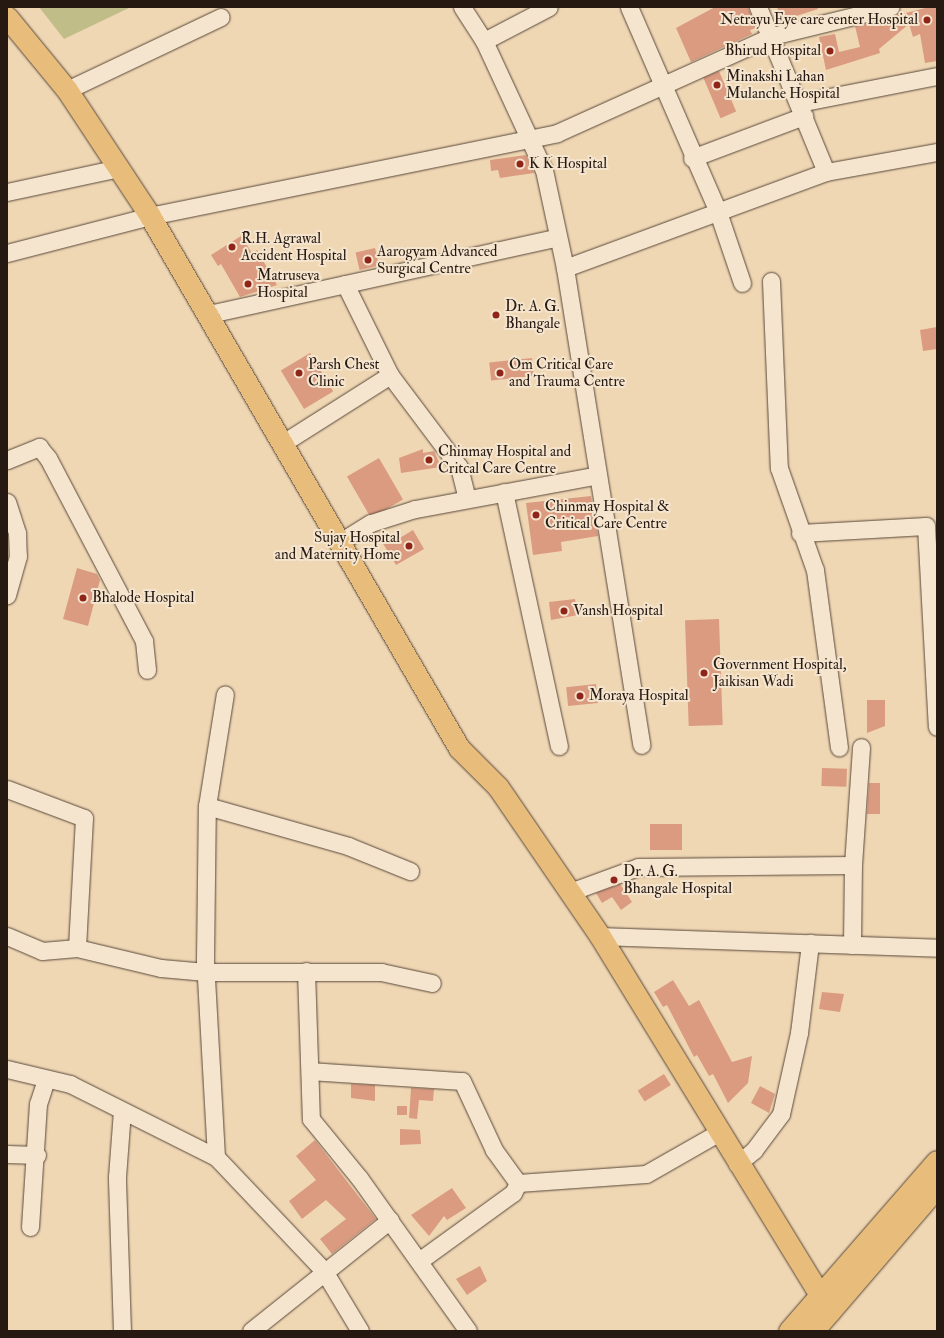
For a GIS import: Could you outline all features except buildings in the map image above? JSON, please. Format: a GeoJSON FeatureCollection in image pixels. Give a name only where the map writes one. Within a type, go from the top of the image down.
{"type":"FeatureCollection","features":[{"type":"Feature","properties":{"kind":"main road"},"geometry":{"type":"LineString","coordinates":[[7,17],[67,90],[150,216],[209,314],[459,748],[498,788],[600,936],[718,1133],[825,1304]]}},
{"type":"Feature","properties":{"kind":"main road"},"geometry":{"type":"LineString","coordinates":[[825,1304],[937,1161]]}},
{"type":"Feature","properties":{"kind":"main road"},"geometry":{"type":"LineString","coordinates":[[802,1330],[937,1187]]}},
{"type":"Feature","properties":{"kind":"street"},"geometry":{"type":"LineString","coordinates":[[462,7],[484,41],[532,138],[544,170],[565,268],[641,744]]}},
{"type":"Feature","properties":{"kind":"street"},"geometry":{"type":"LineString","coordinates":[[484,41],[549,7]]}},
{"type":"Feature","properties":{"kind":"street"},"geometry":{"type":"LineString","coordinates":[[629,7],[663,85],[692,158],[718,212],[742,283]]}},
{"type":"Feature","properties":{"kind":"street"},"geometry":{"type":"LineString","coordinates":[[758,7],[772,36],[826,172]]}},
{"type":"Feature","properties":{"kind":"street"},"geometry":{"type":"LineString","coordinates":[[7,253],[150,216],[532,138],[580,125],[663,85],[772,36],[891,7]]}},
{"type":"Feature","properties":{"kind":"street"},"geometry":{"type":"LineString","coordinates":[[67,90],[221,17]]}},
{"type":"Feature","properties":{"kind":"street"},"geometry":{"type":"LineString","coordinates":[[692,158],[801,109],[937,76]]}},
{"type":"Feature","properties":{"kind":"street"},"geometry":{"type":"LineString","coordinates":[[565,268],[826,172],[937,152]]}},
{"type":"Feature","properties":{"kind":"street"},"geometry":{"type":"LineString","coordinates":[[7,192],[119,168]]}},
{"type":"Feature","properties":{"kind":"street"},"geometry":{"type":"LineString","coordinates":[[209,314],[558,237]]}},
{"type":"Feature","properties":{"kind":"street"},"geometry":{"type":"LineString","coordinates":[[771,281],[779,468],[800,534],[815,570],[839,747]]}},
{"type":"Feature","properties":{"kind":"street"},"geometry":{"type":"LineString","coordinates":[[345,284],[390,375],[459,467],[467,499]]}},
{"type":"Feature","properties":{"kind":"street"},"geometry":{"type":"LineString","coordinates":[[283,443],[390,375]]}},
{"type":"Feature","properties":{"kind":"street"},"geometry":{"type":"LineString","coordinates":[[7,460],[39,447],[48,458],[144,641],[147,670]]}},
{"type":"Feature","properties":{"kind":"street"},"geometry":{"type":"LineString","coordinates":[[340,542],[371,523],[414,509],[598,475]]}},
{"type":"Feature","properties":{"kind":"street"},"geometry":{"type":"LineString","coordinates":[[504,492],[558,746]]}},
{"type":"Feature","properties":{"kind":"street"},"geometry":{"type":"LineString","coordinates":[[7,502],[16,533],[18,556],[7,595]]}},
{"type":"Feature","properties":{"kind":"street"},"geometry":{"type":"LineString","coordinates":[[800,534],[926,526],[937,727]]}},
{"type":"Feature","properties":{"kind":"street"},"geometry":{"type":"LineString","coordinates":[[216,1157],[206,972],[207,806],[225,694]]}},
{"type":"Feature","properties":{"kind":"street"},"geometry":{"type":"LineString","coordinates":[[852,944],[852,865],[861,748]]}},
{"type":"Feature","properties":{"kind":"street"},"geometry":{"type":"LineString","coordinates":[[7,789],[84,818],[78,948]]}},
{"type":"Feature","properties":{"kind":"street"},"geometry":{"type":"LineString","coordinates":[[207,806],[348,846],[410,871]]}},
{"type":"Feature","properties":{"kind":"street"},"geometry":{"type":"LineString","coordinates":[[570,892],[638,867],[852,865]]}},
{"type":"Feature","properties":{"kind":"street"},"geometry":{"type":"LineString","coordinates":[[7,936],[42,951],[78,948],[161,968],[206,972],[381,972],[432,983]]}},
{"type":"Feature","properties":{"kind":"street"},"geometry":{"type":"LineString","coordinates":[[600,936],[937,948]]}},
{"type":"Feature","properties":{"kind":"street"},"geometry":{"type":"LineString","coordinates":[[737,1164],[754,1150],[781,1114],[799,1033],[810,943]]}},
{"type":"Feature","properties":{"kind":"street"},"geometry":{"type":"LineString","coordinates":[[306,971],[311,1119],[390,1220],[468,1331]]}},
{"type":"Feature","properties":{"kind":"street"},"geometry":{"type":"LineString","coordinates":[[7,1069],[70,1084],[216,1157],[324,1271],[360,1331]]}},
{"type":"Feature","properties":{"kind":"street"},"geometry":{"type":"LineString","coordinates":[[310,1071],[462,1081],[494,1150],[518,1183]]}},
{"type":"Feature","properties":{"kind":"street"},"geometry":{"type":"LineString","coordinates":[[30,1227],[37,1155],[38,1104],[46,1078]]}},
{"type":"Feature","properties":{"kind":"street"},"geometry":{"type":"LineString","coordinates":[[122,1111],[117,1177],[122,1331]]}},
{"type":"Feature","properties":{"kind":"street"},"geometry":{"type":"LineString","coordinates":[[518,1183],[646,1174],[718,1133]]}},
{"type":"Feature","properties":{"kind":"street"},"geometry":{"type":"LineString","coordinates":[[7,1154],[37,1155]]}},
{"type":"Feature","properties":{"kind":"street"},"geometry":{"type":"LineString","coordinates":[[419,1261],[513,1193],[518,1183]]}},
{"type":"Feature","properties":{"kind":"street"},"geometry":{"type":"LineString","coordinates":[[251,1331],[324,1271],[390,1220]]}},
{"type":"Feature","properties":{"kind":"shaded area"},"geometry":{"type":"Polygon","coordinates":[[[39,7],[131,7],[64,39],[39,7]]]}},
{"type":"Feature","properties":{"kind":"place","name":"Netrayu Eye care center Hospital"},"geometry":{"type":"Point","coordinates":[927,20]}},
{"type":"Feature","properties":{"kind":"place","name":"Bhirud Hospital"},"geometry":{"type":"Point","coordinates":[830,51]}},
{"type":"Feature","properties":{"kind":"place","name":"Minakshi Lahan Mulanche Hospital"},"geometry":{"type":"Point","coordinates":[717,85]}},
{"type":"Feature","properties":{"kind":"place","name":"K K Hospital"},"geometry":{"type":"Point","coordinates":[520,164]}},
{"type":"Feature","properties":{"kind":"place","name":"R.H. Agrawal Accident Hospital"},"geometry":{"type":"Point","coordinates":[232,247]}},
{"type":"Feature","properties":{"kind":"place","name":"Aarogyam Advanced Surgical Centre"},"geometry":{"type":"Point","coordinates":[368,260]}},
{"type":"Feature","properties":{"kind":"place","name":"Matruseva Hospital"},"geometry":{"type":"Point","coordinates":[248,284]}},
{"type":"Feature","properties":{"kind":"place","name":"Dr. A. G. Bhangale"},"geometry":{"type":"Point","coordinates":[496,315]}},
{"type":"Feature","properties":{"kind":"place","name":"Parsh Chest Clinic"},"geometry":{"type":"Point","coordinates":[299,373]}},
{"type":"Feature","properties":{"kind":"place","name":"Om Critical Care and Trauma Centre"},"geometry":{"type":"Point","coordinates":[500,373]}},
{"type":"Feature","properties":{"kind":"place","name":"Chinmay Hospital and Critcal Care Centre"},"geometry":{"type":"Point","coordinates":[429,460]}},
{"type":"Feature","properties":{"kind":"place","name":"Chinmay Hospital & Critical Care Centre"},"geometry":{"type":"Point","coordinates":[536,515]}},
{"type":"Feature","properties":{"kind":"place","name":"Sujay Hospital and Maternity Home"},"geometry":{"type":"Point","coordinates":[409,546]}},
{"type":"Feature","properties":{"kind":"place","name":"Bhalode Hospital"},"geometry":{"type":"Point","coordinates":[83,598]}},
{"type":"Feature","properties":{"kind":"place","name":"Vansh Hospital"},"geometry":{"type":"Point","coordinates":[564,611]}},
{"type":"Feature","properties":{"kind":"place","name":"Government Hospital, Jaikisan Wadi"},"geometry":{"type":"Point","coordinates":[704,673]}},
{"type":"Feature","properties":{"kind":"place","name":"Moraya Hospital"},"geometry":{"type":"Point","coordinates":[580,696]}},
{"type":"Feature","properties":{"kind":"place","name":"Dr. A. G. Bhangale Hospital"},"geometry":{"type":"Point","coordinates":[614,880]}}]}
